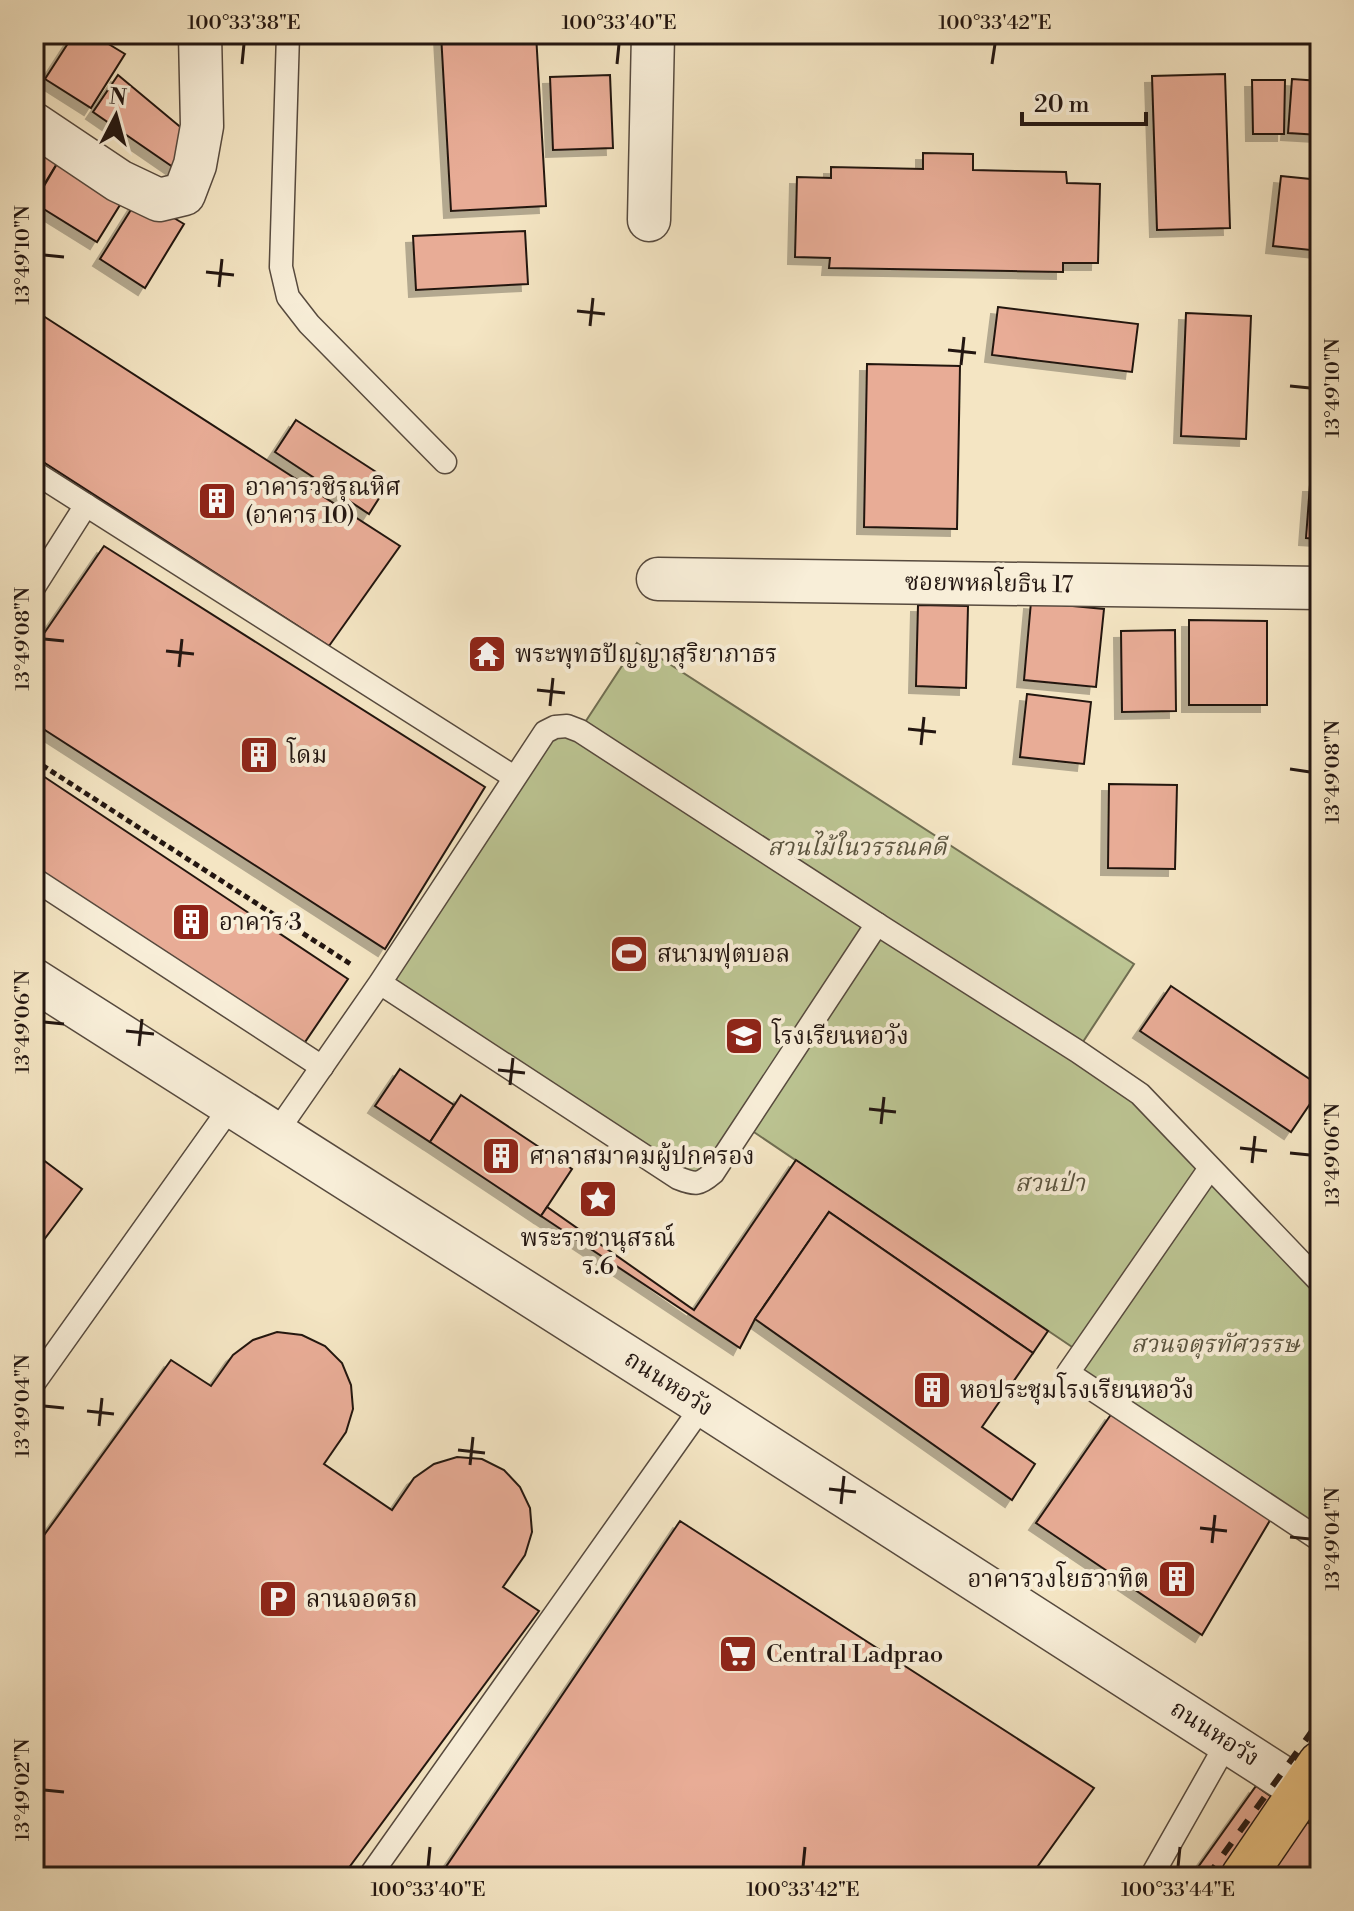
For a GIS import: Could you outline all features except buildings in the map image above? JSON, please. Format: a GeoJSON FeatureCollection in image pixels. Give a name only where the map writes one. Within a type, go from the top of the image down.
{"type":"FeatureCollection","features":[{"type":"Feature","properties":{"kind":"main road"},"geometry":{"type":"LineString","coordinates":[[1243,1877],[1311,1777]]}},
{"type":"Feature","properties":{"kind":"street"},"geometry":{"type":"LineString","coordinates":[[34,124],[132,188],[159,200],[184,194],[195,165],[202,126],[200,34]]}},
{"type":"Feature","properties":{"kind":"street"},"geometry":{"type":"LineString","coordinates":[[649,220],[653,34]]}},
{"type":"Feature","properties":{"kind":"street","name":"ซอยพหลโยธิน 17"},"geometry":{"type":"LineString","coordinates":[[658,579],[1320,588]]}},
{"type":"Feature","properties":{"kind":"street","name":"ถนนหอวัง"},"geometry":{"type":"LineString","coordinates":[[34,980],[1228,1741],[1311,1777]]}},
{"type":"Feature","properties":{"kind":"lane"},"geometry":{"type":"LineString","coordinates":[[288,34],[281,267],[288,297],[309,324],[445,462]]}},
{"type":"Feature","properties":{"kind":"lane"},"geometry":{"type":"LineString","coordinates":[[34,472],[514,777]]}},
{"type":"Feature","properties":{"kind":"lane"},"geometry":{"type":"LineString","coordinates":[[34,587],[86,505]]}},
{"type":"Feature","properties":{"kind":"lane"},"geometry":{"type":"LineString","coordinates":[[276,1133],[380,983],[545,732],[567,726],[580,731],[1140,1094],[1320,1282]]}},
{"type":"Feature","properties":{"kind":"lane"},"geometry":{"type":"LineString","coordinates":[[34,879],[322,1067]]}},
{"type":"Feature","properties":{"kind":"lane"},"geometry":{"type":"LineString","coordinates":[[380,983],[678,1178],[699,1183],[713,1173],[877,924]]}},
{"type":"Feature","properties":{"kind":"lane"},"geometry":{"type":"LineString","coordinates":[[34,1383],[232,1105]]}},
{"type":"Feature","properties":{"kind":"lane"},"geometry":{"type":"LineString","coordinates":[[1210,1168],[1068,1373],[1320,1540]]}},
{"type":"Feature","properties":{"kind":"lane"},"geometry":{"type":"LineString","coordinates":[[369,1877],[703,1405]]}},
{"type":"Feature","properties":{"kind":"lane"},"geometry":{"type":"LineString","coordinates":[[1151,1877],[1228,1741]]}},
{"type":"Feature","properties":{"kind":"path"},"geometry":{"type":"LineString","coordinates":[[34,760],[380,983]]}},
{"type":"Feature","properties":{"kind":"green space"},"geometry":{"type":"Polygon","coordinates":[[[637,643],[1134,964],[1077,1051],[1140,1094],[1320,1282],[1320,1540],[1068,1373],[1081,1353],[745,1126],[699,1183],[380,983],[555,727],[580,730],[637,643]]]}},
{"type":"Feature","properties":{"kind":"railway"},"geometry":{"type":"LineString","coordinates":[[1207,1877],[1320,1720]]}},
{"type":"Feature","properties":{"kind":"place","name":"อาคารวชิรุณหิศ (อาคาร 10)"},"geometry":{"type":"Point","coordinates":[217,501]}},
{"type":"Feature","properties":{"kind":"place","name":"พระพุทธปัญญาสุริยาภาธร"},"geometry":{"type":"Point","coordinates":[487,654]}},
{"type":"Feature","properties":{"kind":"place","name":"โดม"},"geometry":{"type":"Point","coordinates":[259,755]}},
{"type":"Feature","properties":{"kind":"place","name":"อาคาร 3"},"geometry":{"type":"Point","coordinates":[191,922]}},
{"type":"Feature","properties":{"kind":"place","name":"สนามฟุตบอล"},"geometry":{"type":"Point","coordinates":[629,954]}},
{"type":"Feature","properties":{"kind":"place","name":"โรงเรียนหอวัง"},"geometry":{"type":"Point","coordinates":[744,1036]}},
{"type":"Feature","properties":{"kind":"place","name":"ศาลาสมาคมผู้ปกครอง"},"geometry":{"type":"Point","coordinates":[501,1156]}},
{"type":"Feature","properties":{"kind":"place","name":"พระราชานุสรณ์ ร.6"},"geometry":{"type":"Point","coordinates":[598,1199]}},
{"type":"Feature","properties":{"kind":"place","name":"หอประชุมโรงเรียนหอวัง"},"geometry":{"type":"Point","coordinates":[932,1390]}},
{"type":"Feature","properties":{"kind":"place","name":"อาคารวงโยธวาทิต"},"geometry":{"type":"Point","coordinates":[1177,1579]}},
{"type":"Feature","properties":{"kind":"place","name":"ลานจอดรถ"},"geometry":{"type":"Point","coordinates":[278,1599]}},
{"type":"Feature","properties":{"kind":"place","name":"Central Ladprao"},"geometry":{"type":"Point","coordinates":[738,1654]}},
{"type":"Feature","properties":{"kind":"park label","name":"สวนไม้ในวรรณคดี"},"geometry":{"type":"Point","coordinates":[857,847]}},
{"type":"Feature","properties":{"kind":"park label","name":"สวนป่า"},"geometry":{"type":"Point","coordinates":[1050,1183]}},
{"type":"Feature","properties":{"kind":"park label","name":"สวนจตุรทัศวรรษ"},"geometry":{"type":"Point","coordinates":[1215,1344]}}]}
